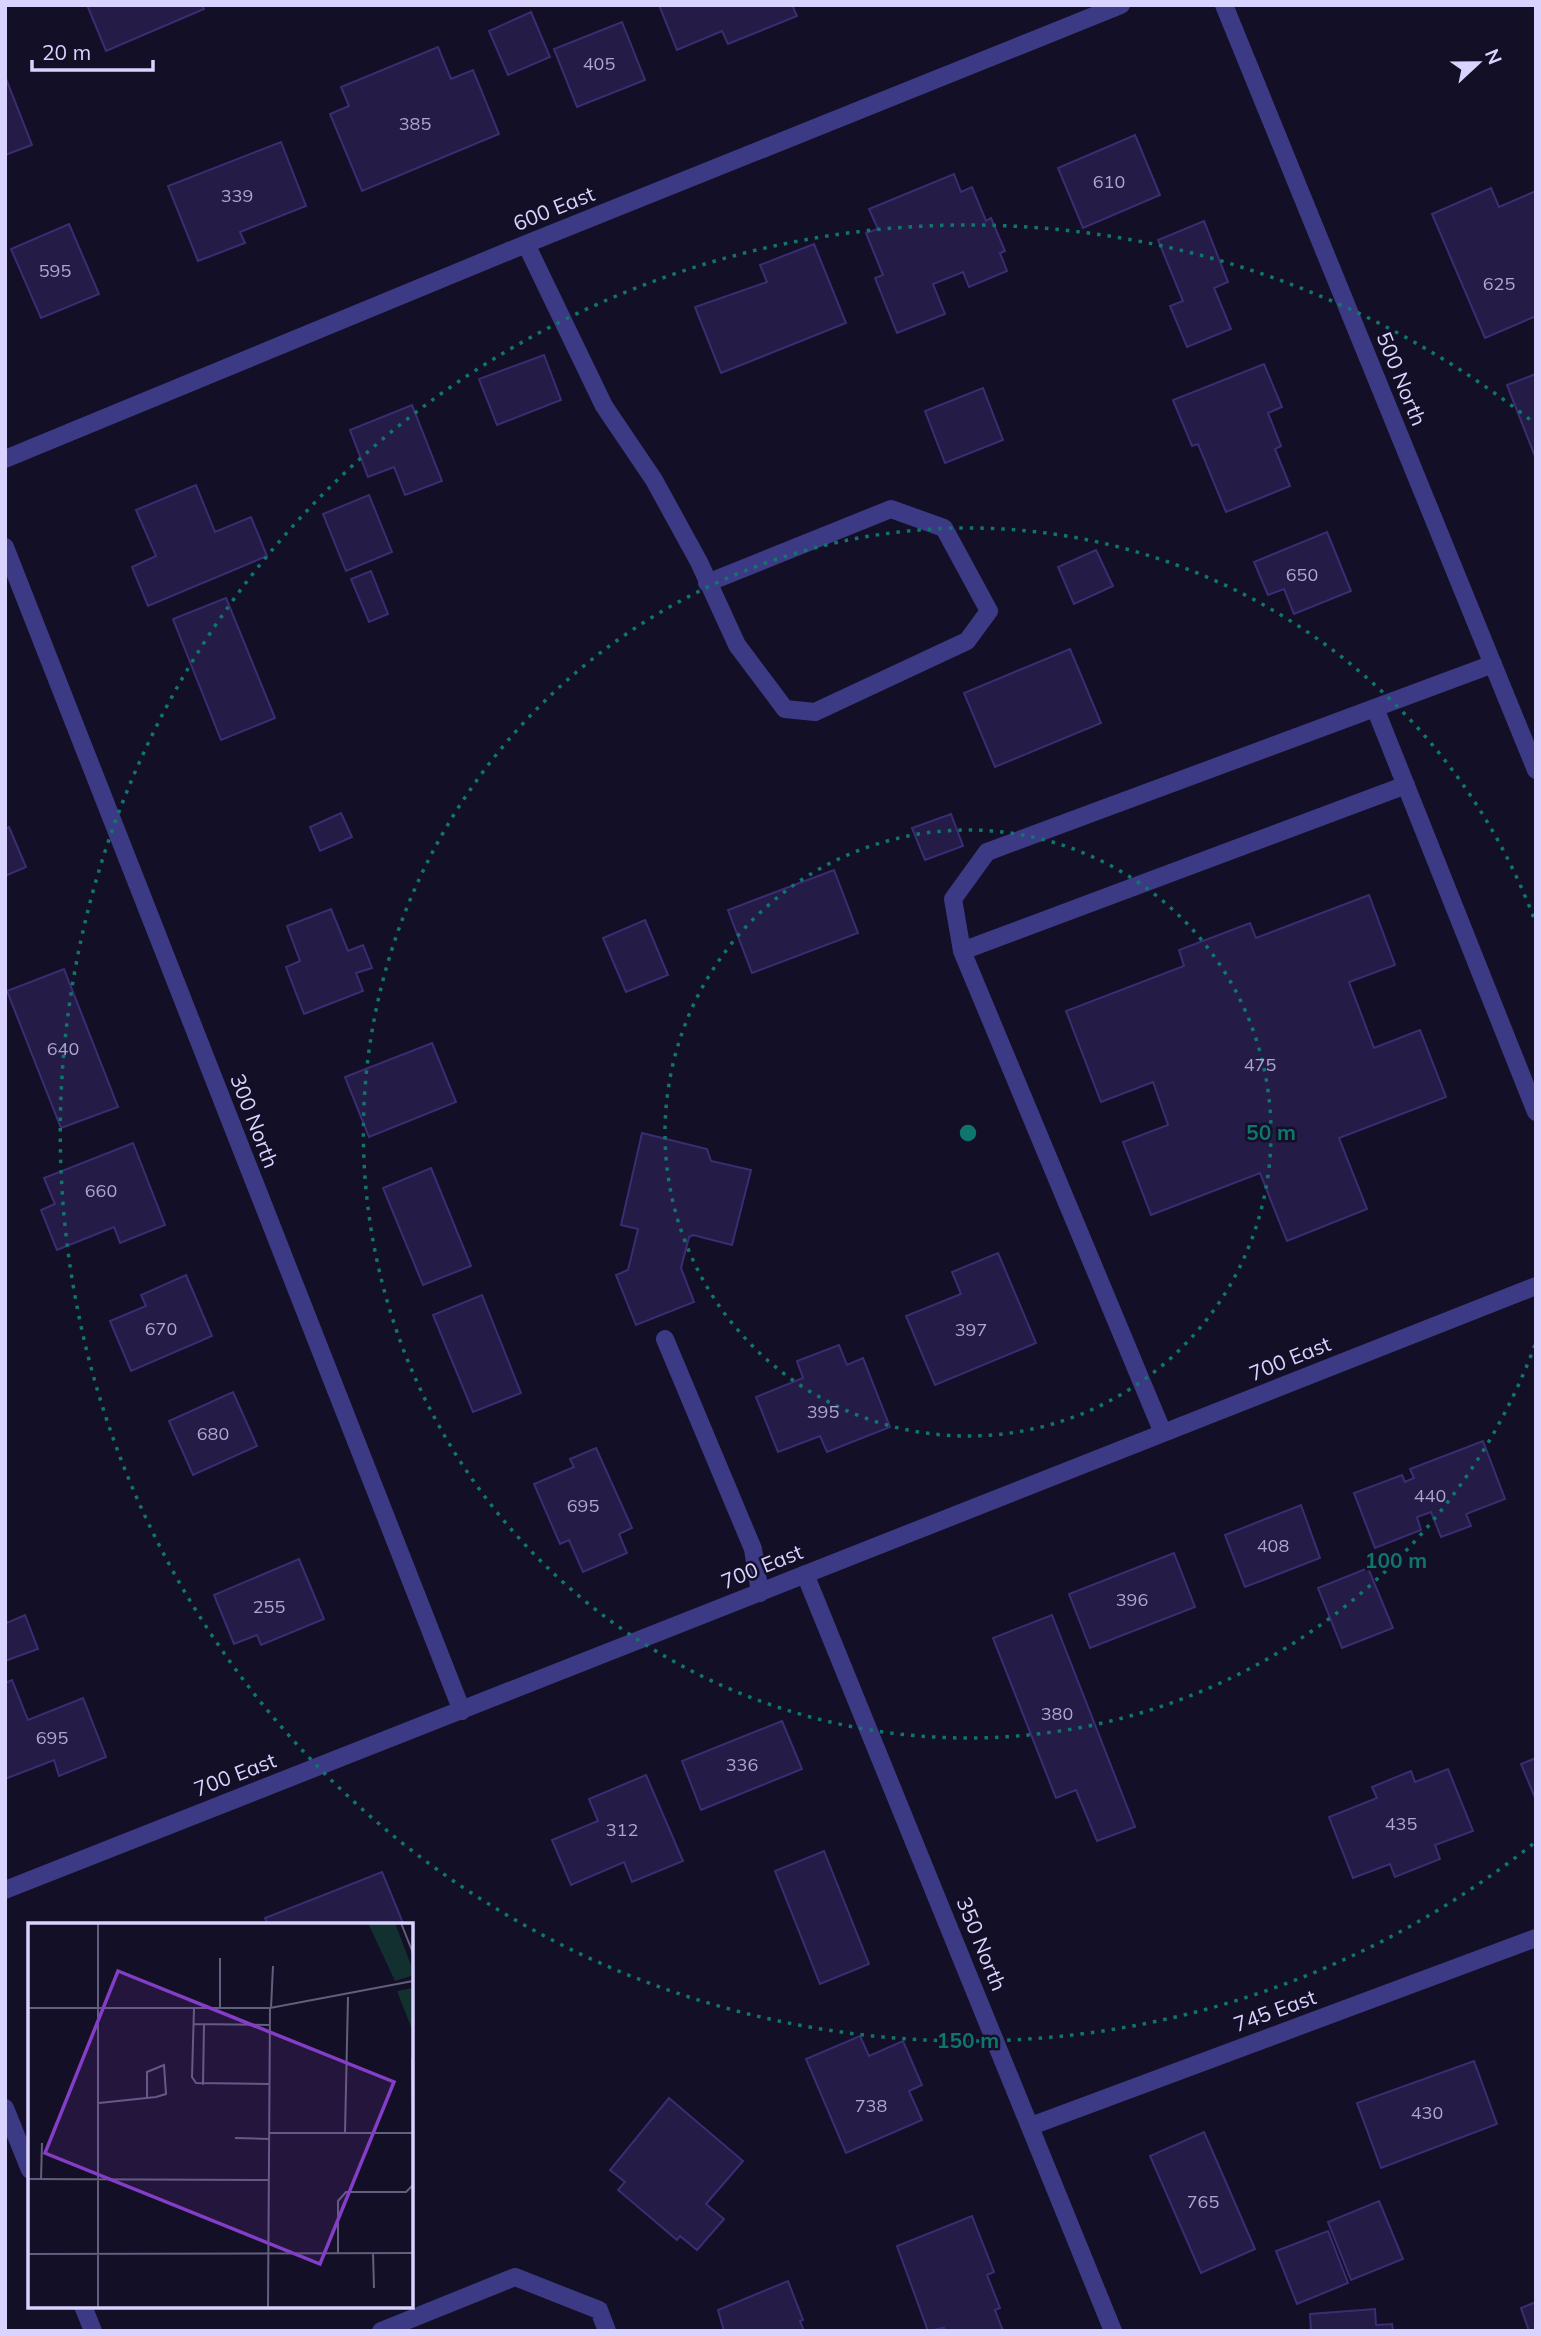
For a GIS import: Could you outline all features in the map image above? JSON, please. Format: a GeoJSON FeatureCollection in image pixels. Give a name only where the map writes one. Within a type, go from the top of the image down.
{"type":"FeatureCollection","features":[{"type":"Feature","properties":{"kind":"street","name":"600 East"},"geometry":{"type":"LineString","coordinates":[[5,459],[526,244],[1121,5]]}},
{"type":"Feature","properties":{"kind":"street","name":"500 North"},"geometry":{"type":"LineString","coordinates":[[1224,5],[1536,770]]}},
{"type":"Feature","properties":{"kind":"street"},"geometry":{"type":"LineString","coordinates":[[526,244],[604,406],[654,480],[737,645],[785,709],[815,712],[967,641],[989,611],[944,528],[891,509],[708,583]]}},
{"type":"Feature","properties":{"kind":"street","name":"300 North"},"geometry":{"type":"LineString","coordinates":[[5,547],[462,1710]]}},
{"type":"Feature","properties":{"kind":"street"},"geometry":{"type":"LineString","coordinates":[[1163,1433],[962,951],[953,899],[987,852],[1493,664]]}},
{"type":"Feature","properties":{"kind":"street"},"geometry":{"type":"LineString","coordinates":[[1376,708],[1536,1112]]}},
{"type":"Feature","properties":{"kind":"street"},"geometry":{"type":"LineString","coordinates":[[962,951],[1406,785]]}},
{"type":"Feature","properties":{"kind":"street","name":"700 East"},"geometry":{"type":"LineString","coordinates":[[5,1890],[1536,1286]]}},
{"type":"Feature","properties":{"kind":"street"},"geometry":{"type":"LineString","coordinates":[[665,1339],[753,1549],[761,1593]]}},
{"type":"Feature","properties":{"kind":"street","name":"350 North"},"geometry":{"type":"LineString","coordinates":[[805,1574],[1113,2331]]}},
{"type":"Feature","properties":{"kind":"street","name":"745 East"},"geometry":{"type":"LineString","coordinates":[[1031,2126],[1536,1938]]}},
{"type":"Feature","properties":{"kind":"street"},"geometry":{"type":"LineString","coordinates":[[5,2108],[28,2166]]}},
{"type":"Feature","properties":{"kind":"street"},"geometry":{"type":"LineString","coordinates":[[381,2331],[515,2277],[599,2310],[607,2331]]}},
{"type":"Feature","properties":{"kind":"street"},"geometry":{"type":"LineString","coordinates":[[84,2308],[93,2331]]}},
{"type":"Feature","properties":{"kind":"building"},"geometry":{"type":"Polygon","coordinates":[[[87,5],[202,5],[204,9],[106,51],[87,5]]]}},
{"type":"Feature","properties":{"kind":"building"},"geometry":{"type":"Polygon","coordinates":[[[659,5],[792,5],[797,16],[728,44],[722,31],[677,50],[659,5]]]}},
{"type":"Feature","properties":{"kind":"building"},"geometry":{"type":"Polygon","coordinates":[[[531,12],[550,57],[508,75],[489,31],[531,12]]]}},
{"type":"Feature","properties":{"kind":"building"},"geometry":{"type":"Polygon","coordinates":[[[622,22],[645,80],[577,107],[554,49],[622,22]]]}},
{"type":"Feature","properties":{"kind":"building"},"geometry":{"type":"Polygon","coordinates":[[[438,47],[451,79],[473,70],[499,134],[362,191],[330,114],[349,106],[341,87],[438,47]]]}},
{"type":"Feature","properties":{"kind":"building"},"geometry":{"type":"Polygon","coordinates":[[[5,76],[32,145],[5,155],[5,76]]]}},
{"type":"Feature","properties":{"kind":"building"},"geometry":{"type":"Polygon","coordinates":[[[1135,135],[1160,195],[1083,228],[1058,168],[1135,135]]]}},
{"type":"Feature","properties":{"kind":"building"},"geometry":{"type":"Polygon","coordinates":[[[281,142],[306,206],[240,232],[245,243],[198,261],[168,186],[281,142]]]}},
{"type":"Feature","properties":{"kind":"building"},"geometry":{"type":"Polygon","coordinates":[[[954,174],[961,192],[972,187],[986,221],[991,218],[1005,251],[1000,253],[1007,271],[969,287],[963,272],[933,284],[945,314],[897,333],[875,278],[883,275],[866,233],[878,229],[869,209],[954,174]]]}},
{"type":"Feature","properties":{"kind":"building"},"geometry":{"type":"Polygon","coordinates":[[[1491,188],[1499,207],[1536,191],[1536,316],[1485,338],[1432,214],[1491,188]]]}},
{"type":"Feature","properties":{"kind":"building"},"geometry":{"type":"Polygon","coordinates":[[[1204,221],[1228,282],[1214,288],[1231,329],[1187,347],[1170,306],[1183,301],[1158,240],[1204,221]]]}},
{"type":"Feature","properties":{"kind":"building"},"geometry":{"type":"Polygon","coordinates":[[[69,224],[99,294],[41,318],[11,249],[69,224]]]}},
{"type":"Feature","properties":{"kind":"building"},"geometry":{"type":"Polygon","coordinates":[[[814,244],[846,323],[721,373],[695,307],[767,282],[760,265],[814,244]]]}},
{"type":"Feature","properties":{"kind":"building"},"geometry":{"type":"Polygon","coordinates":[[[544,355],[561,400],[497,425],[479,379],[544,355]]]}},
{"type":"Feature","properties":{"kind":"building"},"geometry":{"type":"Polygon","coordinates":[[[1264,364],[1282,407],[1268,413],[1281,446],[1275,449],[1290,486],[1226,512],[1198,444],[1192,446],[1173,400],[1264,364]]]}},
{"type":"Feature","properties":{"kind":"building"},"geometry":{"type":"Polygon","coordinates":[[[1536,374],[1536,459],[1507,385],[1536,374]]]}},
{"type":"Feature","properties":{"kind":"building"},"geometry":{"type":"Polygon","coordinates":[[[983,388],[1003,440],[945,463],[925,411],[983,388]]]}},
{"type":"Feature","properties":{"kind":"building"},"geometry":{"type":"Polygon","coordinates":[[[412,405],[442,481],[405,495],[394,467],[368,477],[350,430],[412,405]]]}},
{"type":"Feature","properties":{"kind":"building"},"geometry":{"type":"Polygon","coordinates":[[[196,485],[215,532],[251,517],[267,556],[148,606],[132,567],[156,556],[136,510],[196,485]]]}},
{"type":"Feature","properties":{"kind":"building"},"geometry":{"type":"Polygon","coordinates":[[[369,495],[392,552],[346,571],[323,514],[369,495]]]}},
{"type":"Feature","properties":{"kind":"building"},"geometry":{"type":"Polygon","coordinates":[[[1327,532],[1351,591],[1294,614],[1284,589],[1268,595],[1254,562],[1327,532]]]}},
{"type":"Feature","properties":{"kind":"building"},"geometry":{"type":"Polygon","coordinates":[[[1096,550],[1113,586],[1074,604],[1058,567],[1096,550]]]}},
{"type":"Feature","properties":{"kind":"building"},"geometry":{"type":"Polygon","coordinates":[[[371,571],[388,614],[369,622],[351,579],[371,571]]]}},
{"type":"Feature","properties":{"kind":"building"},"geometry":{"type":"Polygon","coordinates":[[[226,598],[275,718],[221,740],[173,619],[226,598]]]}},
{"type":"Feature","properties":{"kind":"building"},"geometry":{"type":"Polygon","coordinates":[[[1070,649],[1101,723],[995,767],[964,693],[1070,649]]]}},
{"type":"Feature","properties":{"kind":"building"},"geometry":{"type":"Polygon","coordinates":[[[341,813],[352,837],[320,851],[310,827],[341,813]]]}},
{"type":"Feature","properties":{"kind":"building"},"geometry":{"type":"Polygon","coordinates":[[[951,814],[963,846],[925,860],[912,828],[951,814]]]}},
{"type":"Feature","properties":{"kind":"building"},"geometry":{"type":"Polygon","coordinates":[[[9,827],[26,867],[5,876],[5,829],[9,827]]]}},
{"type":"Feature","properties":{"kind":"building"},"geometry":{"type":"Polygon","coordinates":[[[834,870],[858,933],[752,973],[728,910],[834,870]]]}},
{"type":"Feature","properties":{"kind":"building"},"geometry":{"type":"Polygon","coordinates":[[[1369,895],[1395,965],[1349,982],[1374,1048],[1420,1030],[1446,1097],[1339,1138],[1367,1209],[1287,1241],[1260,1173],[1151,1215],[1123,1142],[1168,1125],[1153,1082],[1101,1102],[1066,1011],[1184,966],[1179,950],[1250,923],[1256,938],[1369,895]]]}},
{"type":"Feature","properties":{"kind":"building"},"geometry":{"type":"Polygon","coordinates":[[[331,909],[348,951],[363,945],[372,968],[356,973],[363,991],[304,1014],[286,967],[300,961],[287,926],[331,909]]]}},
{"type":"Feature","properties":{"kind":"building"},"geometry":{"type":"Polygon","coordinates":[[[645,920],[668,975],[626,992],[603,938],[645,920]]]}},
{"type":"Feature","properties":{"kind":"building"},"geometry":{"type":"Polygon","coordinates":[[[64,969],[118,1107],[61,1128],[7,991],[64,969]]]}},
{"type":"Feature","properties":{"kind":"building"},"geometry":{"type":"Polygon","coordinates":[[[432,1043],[456,1102],[369,1137],[345,1077],[432,1043]]]}},
{"type":"Feature","properties":{"kind":"building"},"geometry":{"type":"Polygon","coordinates":[[[642,1133],[707,1149],[711,1161],[751,1170],[732,1245],[693,1235],[689,1237],[681,1268],[694,1302],[636,1325],[616,1275],[628,1270],[638,1229],[621,1225],[642,1133]]]}},
{"type":"Feature","properties":{"kind":"building"},"geometry":{"type":"Polygon","coordinates":[[[133,1143],[165,1225],[120,1243],[114,1227],[57,1250],[41,1210],[55,1204],[44,1178],[133,1143]]]}},
{"type":"Feature","properties":{"kind":"building"},"geometry":{"type":"Polygon","coordinates":[[[431,1168],[471,1266],[423,1285],[383,1188],[431,1168]]]}},
{"type":"Feature","properties":{"kind":"building"},"geometry":{"type":"Polygon","coordinates":[[[998,1253],[1036,1343],[935,1385],[906,1316],[961,1294],[952,1272],[998,1253]]]}},
{"type":"Feature","properties":{"kind":"building"},"geometry":{"type":"Polygon","coordinates":[[[186,1275],[212,1336],[131,1371],[110,1321],[146,1306],[141,1295],[186,1275]]]}},
{"type":"Feature","properties":{"kind":"building"},"geometry":{"type":"Polygon","coordinates":[[[482,1295],[521,1393],[473,1412],[433,1315],[482,1295]]]}},
{"type":"Feature","properties":{"kind":"building"},"geometry":{"type":"Polygon","coordinates":[[[839,1345],[847,1365],[863,1358],[890,1427],[827,1452],[820,1436],[778,1452],[756,1397],[803,1378],[797,1361],[839,1345]]]}},
{"type":"Feature","properties":{"kind":"building"},"geometry":{"type":"Polygon","coordinates":[[[233,1392],[257,1446],[193,1475],[169,1421],[233,1392]]]}},
{"type":"Feature","properties":{"kind":"building"},"geometry":{"type":"Polygon","coordinates":[[[1483,1441],[1505,1499],[1466,1514],[1471,1526],[1441,1537],[1431,1512],[1417,1517],[1421,1530],[1375,1548],[1354,1493],[1402,1475],[1405,1482],[1414,1478],[1410,1469],[1483,1441]]]}},
{"type":"Feature","properties":{"kind":"building"},"geometry":{"type":"Polygon","coordinates":[[[596,1448],[632,1528],[619,1534],[627,1553],[583,1572],[569,1540],[560,1544],[534,1484],[574,1467],[570,1459],[596,1448]]]}},
{"type":"Feature","properties":{"kind":"building"},"geometry":{"type":"Polygon","coordinates":[[[1301,1505],[1320,1558],[1245,1587],[1225,1535],[1301,1505]]]}},
{"type":"Feature","properties":{"kind":"building"},"geometry":{"type":"Polygon","coordinates":[[[1174,1553],[1195,1607],[1090,1648],[1069,1594],[1174,1553]]]}},
{"type":"Feature","properties":{"kind":"building"},"geometry":{"type":"Polygon","coordinates":[[[299,1559],[324,1619],[261,1645],[257,1635],[234,1644],[214,1595],[299,1559]]]}},
{"type":"Feature","properties":{"kind":"building"},"geometry":{"type":"Polygon","coordinates":[[[1368,1568],[1393,1628],[1342,1648],[1318,1588],[1368,1568]]]}},
{"type":"Feature","properties":{"kind":"building"},"geometry":{"type":"Polygon","coordinates":[[[25,1615],[38,1649],[5,1661],[5,1617],[7,1623],[25,1615]]]}},
{"type":"Feature","properties":{"kind":"building"},"geometry":{"type":"Polygon","coordinates":[[[1052,1615],[1135,1827],[1097,1841],[1076,1790],[1056,1798],[993,1638],[1052,1615]]]}},
{"type":"Feature","properties":{"kind":"building"},"geometry":{"type":"Polygon","coordinates":[[[12,1680],[28,1720],[83,1698],[106,1757],[59,1776],[54,1760],[5,1779],[5,1683],[12,1680]]]}},
{"type":"Feature","properties":{"kind":"building"},"geometry":{"type":"Polygon","coordinates":[[[782,1721],[802,1769],[701,1810],[682,1761],[782,1721]]]}},
{"type":"Feature","properties":{"kind":"building"},"geometry":{"type":"Polygon","coordinates":[[[1536,1758],[1536,1800],[1521,1764],[1536,1758]]]}},
{"type":"Feature","properties":{"kind":"building"},"geometry":{"type":"Polygon","coordinates":[[[1448,1769],[1473,1831],[1435,1845],[1440,1859],[1395,1877],[1390,1864],[1353,1878],[1329,1817],[1377,1798],[1372,1787],[1411,1771],[1415,1782],[1448,1769]]]}},
{"type":"Feature","properties":{"kind":"building"},"geometry":{"type":"Polygon","coordinates":[[[646,1775],[683,1861],[632,1882],[624,1862],[571,1885],[552,1840],[598,1821],[589,1799],[646,1775]]]}},
{"type":"Feature","properties":{"kind":"building"},"geometry":{"type":"Polygon","coordinates":[[[824,1851],[869,1964],[820,1984],[775,1871],[824,1851]]]}},
{"type":"Feature","properties":{"kind":"building"},"geometry":{"type":"Polygon","coordinates":[[[382,1872],[403,1923],[267,1923],[265,1918],[382,1872]]]}},
{"type":"Feature","properties":{"kind":"building"},"geometry":{"type":"Polygon","coordinates":[[[860,2036],[869,2056],[903,2041],[922,2085],[909,2091],[922,2120],[846,2153],[806,2059],[860,2036]]]}},
{"type":"Feature","properties":{"kind":"building"},"geometry":{"type":"Polygon","coordinates":[[[1474,2061],[1497,2124],[1381,2168],[1357,2103],[1474,2061]]]}},
{"type":"Feature","properties":{"kind":"building"},"geometry":{"type":"Polygon","coordinates":[[[669,2098],[743,2161],[706,2204],[724,2219],[697,2250],[680,2236],[677,2240],[618,2190],[625,2182],[610,2170],[669,2098]]]}},
{"type":"Feature","properties":{"kind":"building"},"geometry":{"type":"Polygon","coordinates":[[[1204,2132],[1255,2249],[1201,2273],[1150,2156],[1204,2132]]]}},
{"type":"Feature","properties":{"kind":"building"},"geometry":{"type":"Polygon","coordinates":[[[1379,2201],[1403,2259],[1351,2280],[1328,2222],[1379,2201]]]}},
{"type":"Feature","properties":{"kind":"building"},"geometry":{"type":"Polygon","coordinates":[[[972,2216],[994,2272],[987,2275],[1000,2308],[995,2310],[1003,2331],[945,2331],[944,2328],[928,2331],[897,2246],[972,2216]]]}},
{"type":"Feature","properties":{"kind":"building"},"geometry":{"type":"Polygon","coordinates":[[[1328,2231],[1348,2283],[1297,2304],[1276,2251],[1328,2231]]]}},
{"type":"Feature","properties":{"kind":"building"},"geometry":{"type":"Polygon","coordinates":[[[788,2281],[803,2320],[800,2321],[804,2331],[724,2331],[718,2310],[788,2281]]]}},
{"type":"Feature","properties":{"kind":"building"},"geometry":{"type":"Polygon","coordinates":[[[1536,2302],[1536,2331],[1529,2331],[1521,2308],[1536,2302]]]}},
{"type":"Feature","properties":{"kind":"building"},"geometry":{"type":"Polygon","coordinates":[[[1375,2309],[1376,2325],[1392,2324],[1393,2331],[1311,2331],[1310,2314],[1375,2309]]]}}]}
